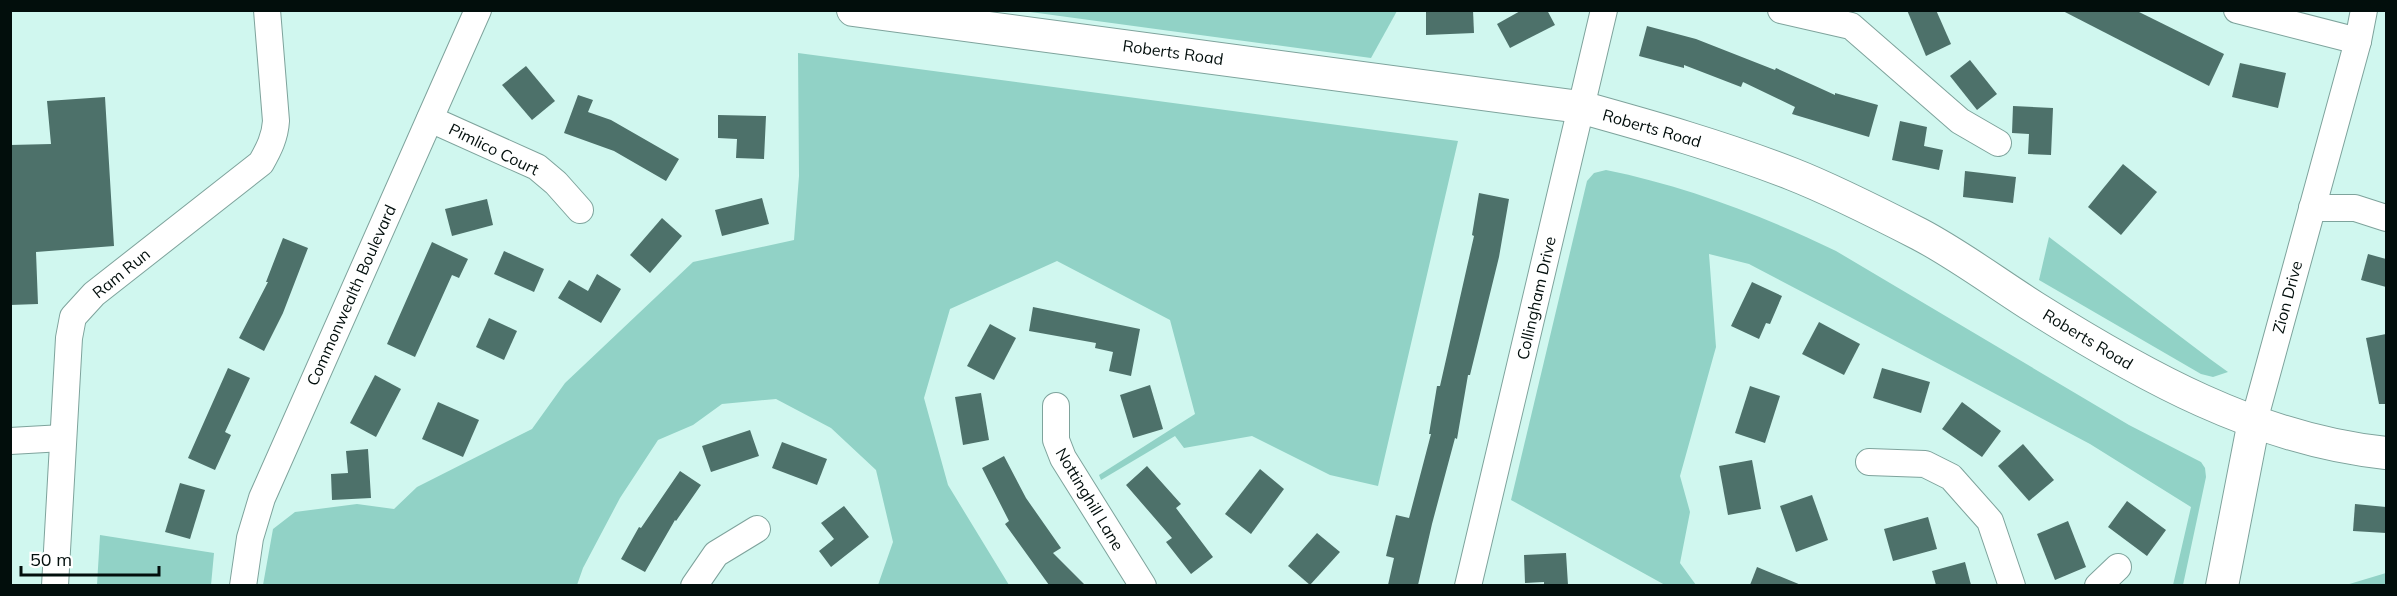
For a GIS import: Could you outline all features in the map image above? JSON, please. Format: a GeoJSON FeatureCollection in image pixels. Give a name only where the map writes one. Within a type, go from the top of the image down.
{"type":"FeatureCollection","features":[{"type":"Feature","properties":{"kind":"main road","name":"Roberts Road"},"geometry":{"type":"LineString","coordinates":[[853,10],[1580,107],[1687,137],[1794,174],[1921,235],[2082,337],[2196,398],[2254,421],[2321,442],[2352,450],[2386,453]]}},
{"type":"Feature","properties":{"kind":"main road","name":"Zion Drive"},"geometry":{"type":"LineString","coordinates":[[2222,585],[2254,421]]}},
{"type":"Feature","properties":{"kind":"street","name":"Ram Run"},"geometry":{"type":"LineString","coordinates":[[55,585],[69,338],[73,318],[94,294],[261,163],[268,152],[275,133],[276,121],[267,10]]}},
{"type":"Feature","properties":{"kind":"street","name":"Commonwealth Boulevard"},"geometry":{"type":"LineString","coordinates":[[243,585],[250,538],[262,498],[478,10]]}},
{"type":"Feature","properties":{"kind":"street","name":"Collingham Drive"},"geometry":{"type":"LineString","coordinates":[[1468,585],[1604,10]]}},
{"type":"Feature","properties":{"kind":"street"},"geometry":{"type":"LineString","coordinates":[[1781,10],[1851,26],[1960,121],[1998,143]]}},
{"type":"Feature","properties":{"kind":"street"},"geometry":{"type":"LineString","coordinates":[[2237,10],[2358,41]]}},
{"type":"Feature","properties":{"kind":"street","name":"Zion Drive"},"geometry":{"type":"LineString","coordinates":[[2254,421],[2358,41],[2364,10]]}},
{"type":"Feature","properties":{"kind":"street","name":"Pimlico Court"},"geometry":{"type":"LineString","coordinates":[[430,119],[537,167],[556,183],[580,210]]}},
{"type":"Feature","properties":{"kind":"street"},"geometry":{"type":"LineString","coordinates":[[2312,208],[2355,208],[2386,218]]}},
{"type":"Feature","properties":{"kind":"street","name":"Nottinghill Lane"},"geometry":{"type":"LineString","coordinates":[[1056,406],[1056,440],[1063,458],[1143,585]]}},
{"type":"Feature","properties":{"kind":"street"},"geometry":{"type":"LineString","coordinates":[[10,441],[63,438]]}},
{"type":"Feature","properties":{"kind":"street"},"geometry":{"type":"LineString","coordinates":[[1869,462],[1925,464],[1951,477],[1990,520],[2012,585]]}},
{"type":"Feature","properties":{"kind":"street"},"geometry":{"type":"LineString","coordinates":[[694,585],[716,554],[757,529]]}},
{"type":"Feature","properties":{"kind":"street"},"geometry":{"type":"LineString","coordinates":[[2098,585],[2118,567]]}},
{"type":"Feature","properties":{"kind":"green space"},"geometry":{"type":"Polygon","coordinates":[[[1023,11],[1397,11],[1371,58],[1023,11]]]}},
{"type":"Feature","properties":{"kind":"green space"},"geometry":{"type":"Polygon","coordinates":[[[798,53],[1458,141],[1378,486],[1330,475],[1252,436],[1184,448],[1175,436],[1101,480],[1099,475],[1195,414],[1170,320],[1057,261],[950,309],[924,398],[948,485],[1009,585],[878,585],[893,542],[876,470],[831,428],[776,399],[722,404],[693,425],[658,440],[620,498],[583,568],[577,585],[263,585],[273,529],[295,512],[357,504],[394,509],[417,487],[532,429],[565,383],[693,262],[794,240],[799,176],[798,53]]]}},
{"type":"Feature","properties":{"kind":"green space"},"geometry":{"type":"Polygon","coordinates":[[[1606,170],[1665,184],[1724,203],[1836,251],[2129,425],[2201,462],[2205,468],[2206,477],[2183,585],[2173,585],[2191,507],[2090,444],[1871,328],[1749,264],[1709,254],[1716,347],[1680,476],[1690,512],[1680,563],[1696,585],[1665,585],[1511,500],[1587,181],[1594,173],[1606,170]]]}},
{"type":"Feature","properties":{"kind":"green space"},"geometry":{"type":"Polygon","coordinates":[[[2049,237],[2228,372],[2213,377],[2201,374],[2039,280],[2049,237]]]}},
{"type":"Feature","properties":{"kind":"green space"},"geometry":{"type":"Polygon","coordinates":[[[100,535],[214,553],[211,585],[97,585],[100,535]]]}},
{"type":"Feature","properties":{"kind":"green space"},"geometry":{"type":"Polygon","coordinates":[[[2386,573],[2386,585],[2346,585],[2386,573]]]}},
{"type":"Feature","properties":{"kind":"building"},"geometry":{"type":"Polygon","coordinates":[[[1426,10],[1473,10],[1474,33],[1426,35],[1426,10]]]}},
{"type":"Feature","properties":{"kind":"building"},"geometry":{"type":"Polygon","coordinates":[[[1522,10],[1547,10],[1555,25],[1510,48],[1497,24],[1522,10]]]}},
{"type":"Feature","properties":{"kind":"building"},"geometry":{"type":"Polygon","coordinates":[[[1907,10],[1936,10],[1951,44],[1926,56],[1907,10]]]}},
{"type":"Feature","properties":{"kind":"building"},"geometry":{"type":"Polygon","coordinates":[[[2061,10],[2135,10],[2224,54],[2209,86],[2061,10]]]}},
{"type":"Feature","properties":{"kind":"building"},"geometry":{"type":"Polygon","coordinates":[[[1647,26],[1696,39],[1775,70],[1776,68],[1835,95],[1835,93],[1878,105],[1869,137],[1792,114],[1795,107],[1743,82],[1741,87],[1684,65],[1684,68],[1639,56],[1647,26]]]}},
{"type":"Feature","properties":{"kind":"building"},"geometry":{"type":"Polygon","coordinates":[[[1970,60],[1997,94],[1977,110],[1950,76],[1970,60]]]}},
{"type":"Feature","properties":{"kind":"building"},"geometry":{"type":"Polygon","coordinates":[[[2240,63],[2286,73],[2278,108],[2232,97],[2240,63]]]}},
{"type":"Feature","properties":{"kind":"building"},"geometry":{"type":"Polygon","coordinates":[[[526,66],[555,101],[532,120],[502,85],[526,66]]]}},
{"type":"Feature","properties":{"kind":"building"},"geometry":{"type":"Polygon","coordinates":[[[578,95],[593,100],[588,112],[611,120],[679,159],[666,181],[614,151],[564,133],[578,95]]]}},
{"type":"Feature","properties":{"kind":"building"},"geometry":{"type":"Polygon","coordinates":[[[105,97],[114,246],[36,252],[38,304],[10,305],[10,145],[51,144],[47,101],[105,97]]]}},
{"type":"Feature","properties":{"kind":"building"},"geometry":{"type":"Polygon","coordinates":[[[2013,106],[2053,108],[2051,155],[2028,154],[2029,134],[2012,133],[2013,106]]]}},
{"type":"Feature","properties":{"kind":"building"},"geometry":{"type":"Polygon","coordinates":[[[718,115],[766,116],[764,159],[736,158],[737,139],[718,138],[718,115]]]}},
{"type":"Feature","properties":{"kind":"building"},"geometry":{"type":"Polygon","coordinates":[[[1900,121],[1927,127],[1924,146],[1943,150],[1939,170],[1892,160],[1900,121]]]}},
{"type":"Feature","properties":{"kind":"building"},"geometry":{"type":"Polygon","coordinates":[[[2123,164],[2157,192],[2121,235],[2088,207],[2123,164]]]}},
{"type":"Feature","properties":{"kind":"building"},"geometry":{"type":"Polygon","coordinates":[[[1965,171],[2016,177],[2013,203],[1963,197],[1965,171]]]}},
{"type":"Feature","properties":{"kind":"building"},"geometry":{"type":"Polygon","coordinates":[[[1479,193],[1509,199],[1499,257],[1470,375],[1468,375],[1457,439],[1455,438],[1418,585],[1388,585],[1394,558],[1386,556],[1396,515],[1409,518],[1431,434],[1429,434],[1437,386],[1440,386],[1474,236],[1472,235],[1479,193]]]}},
{"type":"Feature","properties":{"kind":"building"},"geometry":{"type":"Polygon","coordinates":[[[762,198],[769,224],[722,236],[715,210],[762,198]]]}},
{"type":"Feature","properties":{"kind":"building"},"geometry":{"type":"Polygon","coordinates":[[[487,199],[493,225],[452,236],[445,209],[487,199]]]}},
{"type":"Feature","properties":{"kind":"building"},"geometry":{"type":"Polygon","coordinates":[[[662,218],[682,236],[650,273],[630,255],[662,218]]]}},
{"type":"Feature","properties":{"kind":"building"},"geometry":{"type":"Polygon","coordinates":[[[283,238],[308,248],[283,313],[264,351],[239,338],[268,282],[266,282],[283,238]]]}},
{"type":"Feature","properties":{"kind":"building"},"geometry":{"type":"Polygon","coordinates":[[[432,242],[468,259],[459,278],[452,275],[415,357],[387,344],[432,242]]]}},
{"type":"Feature","properties":{"kind":"building"},"geometry":{"type":"Polygon","coordinates":[[[504,251],[544,269],[534,292],[494,274],[504,251]]]}},
{"type":"Feature","properties":{"kind":"building"},"geometry":{"type":"Polygon","coordinates":[[[2368,254],[2386,259],[2386,287],[2361,280],[2368,254]]]}},
{"type":"Feature","properties":{"kind":"building"},"geometry":{"type":"Polygon","coordinates":[[[597,274],[621,289],[601,323],[558,298],[569,280],[588,291],[597,274]]]}},
{"type":"Feature","properties":{"kind":"building"},"geometry":{"type":"Polygon","coordinates":[[[1752,282],[1782,296],[1770,324],[1766,323],[1759,339],[1731,326],[1752,282]]]}},
{"type":"Feature","properties":{"kind":"building"},"geometry":{"type":"Polygon","coordinates":[[[1033,307],[1140,329],[1131,376],[1109,371],[1113,352],[1095,348],[1096,343],[1029,331],[1033,307]]]}},
{"type":"Feature","properties":{"kind":"building"},"geometry":{"type":"Polygon","coordinates":[[[489,318],[517,331],[504,360],[476,347],[489,318]]]}},
{"type":"Feature","properties":{"kind":"building"},"geometry":{"type":"Polygon","coordinates":[[[1819,322],[1860,344],[1844,375],[1802,354],[1819,322]]]}},
{"type":"Feature","properties":{"kind":"building"},"geometry":{"type":"Polygon","coordinates":[[[990,324],[1016,338],[994,380],[967,366],[990,324]]]}},
{"type":"Feature","properties":{"kind":"building"},"geometry":{"type":"Polygon","coordinates":[[[2386,334],[2386,404],[2379,404],[2366,338],[2386,334]]]}},
{"type":"Feature","properties":{"kind":"building"},"geometry":{"type":"Polygon","coordinates":[[[228,368],[250,378],[225,432],[231,435],[215,470],[188,458],[228,368]]]}},
{"type":"Feature","properties":{"kind":"building"},"geometry":{"type":"Polygon","coordinates":[[[1882,368],[1930,382],[1921,413],[1873,398],[1882,368]]]}},
{"type":"Feature","properties":{"kind":"building"},"geometry":{"type":"Polygon","coordinates":[[[375,375],[401,389],[376,437],[350,423],[375,375]]]}},
{"type":"Feature","properties":{"kind":"building"},"geometry":{"type":"Polygon","coordinates":[[[1150,385],[1163,429],[1133,438],[1120,395],[1150,385]]]}},
{"type":"Feature","properties":{"kind":"building"},"geometry":{"type":"Polygon","coordinates":[[[1750,386],[1780,396],[1765,443],[1735,433],[1750,386]]]}},
{"type":"Feature","properties":{"kind":"building"},"geometry":{"type":"Polygon","coordinates":[[[981,393],[989,440],[963,445],[955,397],[981,393]]]}},
{"type":"Feature","properties":{"kind":"building"},"geometry":{"type":"Polygon","coordinates":[[[438,402],[479,420],[463,457],[422,439],[438,402]]]}},
{"type":"Feature","properties":{"kind":"building"},"geometry":{"type":"Polygon","coordinates":[[[1962,402],[2001,431],[1982,457],[1942,429],[1962,402]]]}},
{"type":"Feature","properties":{"kind":"building"},"geometry":{"type":"Polygon","coordinates":[[[750,430],[759,456],[711,472],[702,446],[750,430]]]}},
{"type":"Feature","properties":{"kind":"building"},"geometry":{"type":"Polygon","coordinates":[[[782,442],[827,459],[817,485],[772,468],[782,442]]]}},
{"type":"Feature","properties":{"kind":"building"},"geometry":{"type":"Polygon","coordinates":[[[2023,444],[2054,480],[2029,501],[1998,466],[2023,444]]]}},
{"type":"Feature","properties":{"kind":"building"},"geometry":{"type":"Polygon","coordinates":[[[368,449],[371,498],[332,500],[331,474],[348,473],[346,451],[368,449]]]}},
{"type":"Feature","properties":{"kind":"building"},"geometry":{"type":"Polygon","coordinates":[[[1004,456],[1026,498],[1061,548],[1053,553],[1085,585],[1049,585],[1005,524],[1009,521],[982,468],[1004,456]]]}},
{"type":"Feature","properties":{"kind":"building"},"geometry":{"type":"Polygon","coordinates":[[[1752,460],[1761,509],[1728,515],[1719,466],[1752,460]]]}},
{"type":"Feature","properties":{"kind":"building"},"geometry":{"type":"Polygon","coordinates":[[[1147,466],[1181,504],[1176,508],[1213,557],[1191,574],[1166,542],[1172,538],[1126,485],[1147,466]]]}},
{"type":"Feature","properties":{"kind":"building"},"geometry":{"type":"Polygon","coordinates":[[[1260,469],[1284,489],[1251,534],[1225,514],[1260,469]]]}},
{"type":"Feature","properties":{"kind":"building"},"geometry":{"type":"Polygon","coordinates":[[[680,471],[701,485],[675,520],[645,572],[621,559],[639,527],[641,528],[680,471]]]}},
{"type":"Feature","properties":{"kind":"building"},"geometry":{"type":"Polygon","coordinates":[[[180,483],[205,490],[190,539],[165,532],[180,483]]]}},
{"type":"Feature","properties":{"kind":"building"},"geometry":{"type":"Polygon","coordinates":[[[1812,495],[1828,540],[1796,552],[1780,506],[1812,495]]]}},
{"type":"Feature","properties":{"kind":"building"},"geometry":{"type":"Polygon","coordinates":[[[2127,501],[2166,530],[2147,556],[2108,527],[2127,501]]]}},
{"type":"Feature","properties":{"kind":"building"},"geometry":{"type":"Polygon","coordinates":[[[2355,504],[2386,507],[2386,533],[2353,531],[2355,504]]]}},
{"type":"Feature","properties":{"kind":"building"},"geometry":{"type":"Polygon","coordinates":[[[844,506],[869,537],[831,567],[819,551],[834,539],[821,523],[844,506]]]}},
{"type":"Feature","properties":{"kind":"building"},"geometry":{"type":"Polygon","coordinates":[[[1928,517],[1937,549],[1893,561],[1884,529],[1928,517]]]}},
{"type":"Feature","properties":{"kind":"building"},"geometry":{"type":"Polygon","coordinates":[[[2068,521],[2086,567],[2055,580],[2037,534],[2068,521]]]}},
{"type":"Feature","properties":{"kind":"building"},"geometry":{"type":"Polygon","coordinates":[[[1317,533],[1340,552],[1310,585],[1288,566],[1317,533]]]}},
{"type":"Feature","properties":{"kind":"building"},"geometry":{"type":"Polygon","coordinates":[[[1566,553],[1568,585],[1544,585],[1544,582],[1525,583],[1524,555],[1566,553]]]}},
{"type":"Feature","properties":{"kind":"building"},"geometry":{"type":"Polygon","coordinates":[[[1965,562],[1971,585],[1936,585],[1932,571],[1965,562]]]}},
{"type":"Feature","properties":{"kind":"building"},"geometry":{"type":"Polygon","coordinates":[[[1757,567],[1801,585],[1750,585],[1757,567]]]}}]}
